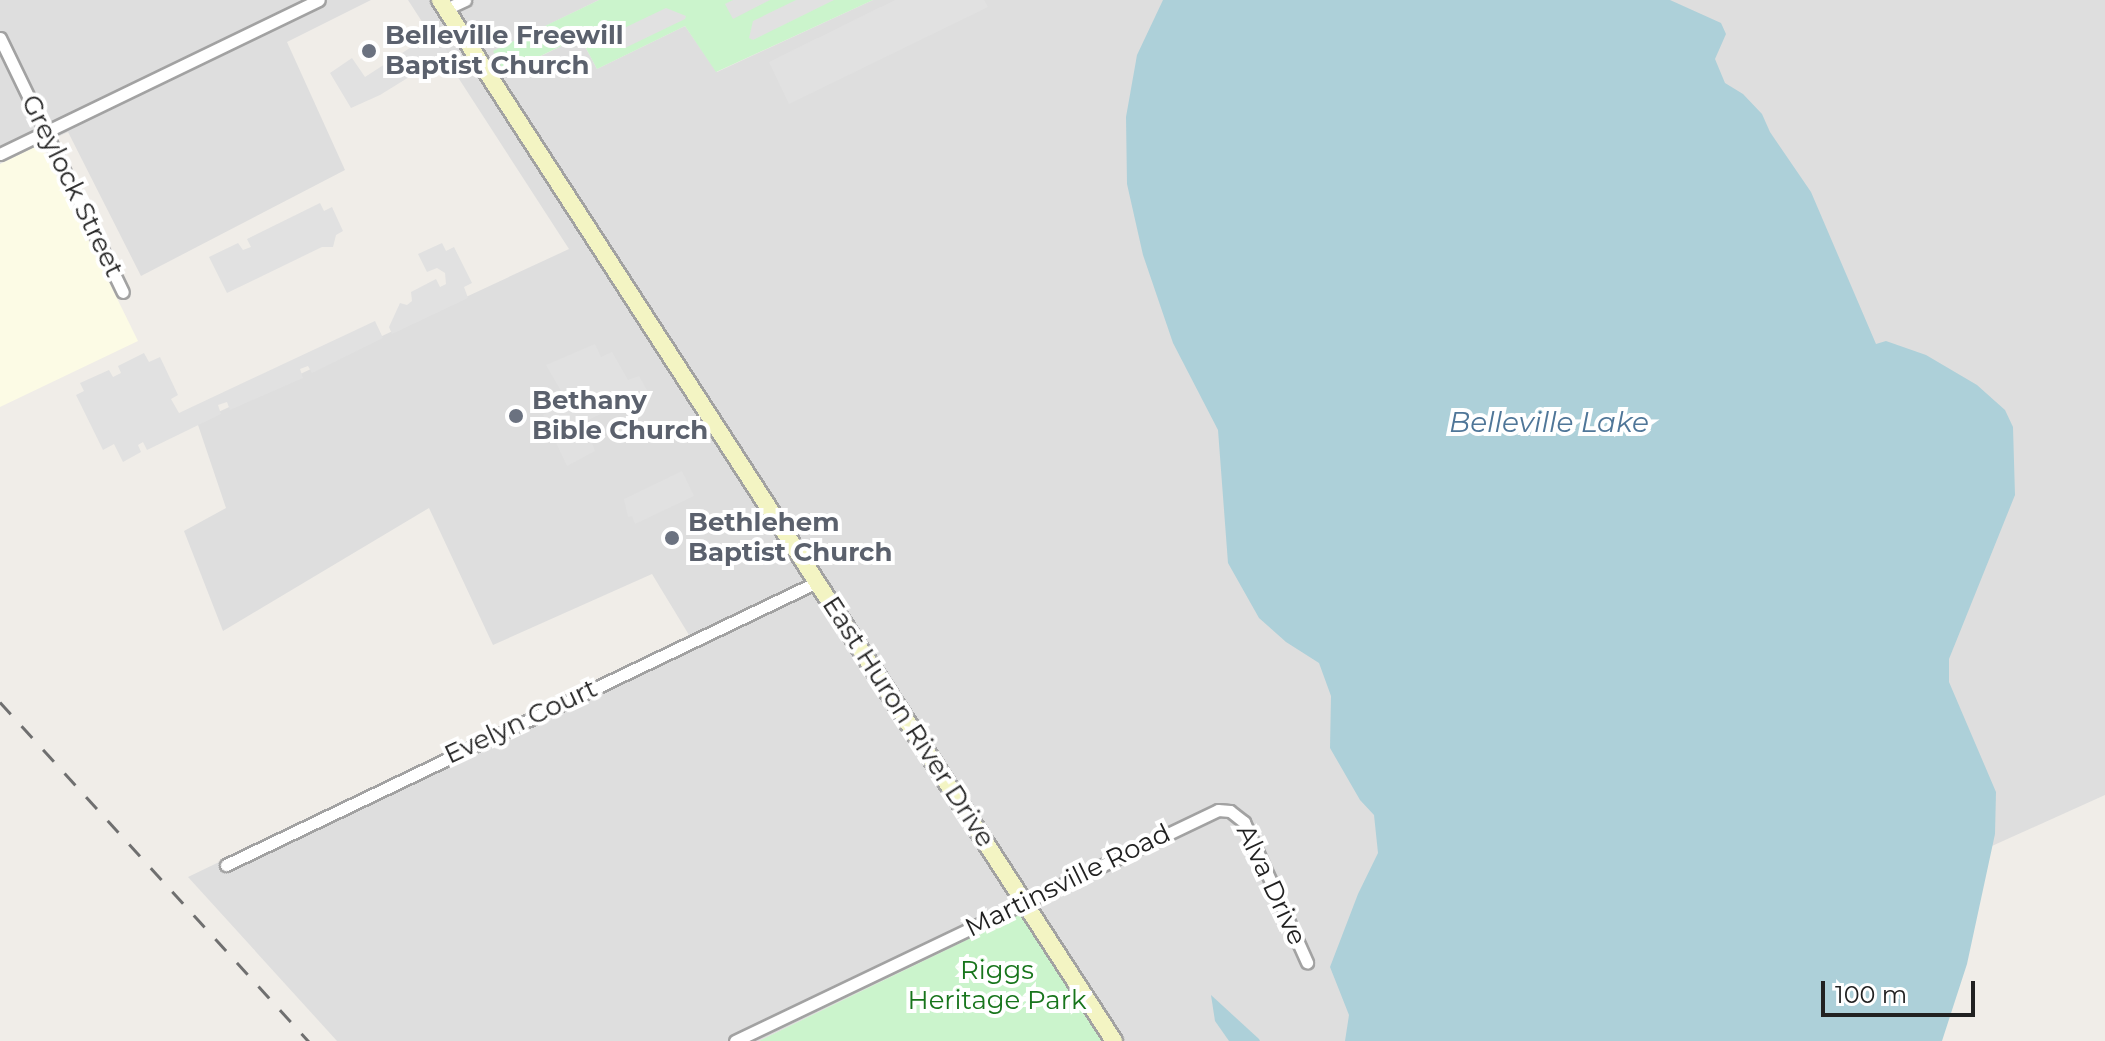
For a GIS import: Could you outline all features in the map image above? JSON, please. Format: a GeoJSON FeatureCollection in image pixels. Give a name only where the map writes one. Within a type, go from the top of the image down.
{"type":"FeatureCollection","features":[{"type":"Feature","properties":{"kind":"main road","name":"East Huron River Drive"},"geometry":{"type":"LineString","coordinates":[[443,5],[1114,1041]]}},
{"type":"Feature","properties":{"kind":"street"},"geometry":{"type":"LineString","coordinates":[[0,154],[319,0]]}},
{"type":"Feature","properties":{"kind":"street"},"geometry":{"type":"LineString","coordinates":[[443,5],[465,0]]}},
{"type":"Feature","properties":{"kind":"street","name":"Greylock Street"},"geometry":{"type":"LineString","coordinates":[[0,38],[123,292]]}},
{"type":"Feature","properties":{"kind":"street","name":"Evelyn Court"},"geometry":{"type":"LineString","coordinates":[[226,865],[817,582]]}},
{"type":"Feature","properties":{"kind":"street","name":"Martinsville Road"},"geometry":{"type":"LineString","coordinates":[[735,1041],[1025,901],[1072,882],[1211,812],[1230,811]]}},
{"type":"Feature","properties":{"kind":"street","name":"Alva Drive"},"geometry":{"type":"LineString","coordinates":[[1230,811],[1244,822],[1307,962]]}},
{"type":"Feature","properties":{"kind":"shaded area"},"geometry":{"type":"Polygon","coordinates":[[[0,0],[371,0],[287,42],[345,170],[141,276],[68,132],[0,164],[0,0]]]}},
{"type":"Feature","properties":{"kind":"shaded area"},"geometry":{"type":"Polygon","coordinates":[[[408,0],[599,0],[494,51],[506,73],[580,37],[597,69],[685,26],[717,72],[873,0],[1202,0],[1356,652],[1401,1041],[1099,1041],[1020,914],[759,1041],[337,1041],[188,877],[689,635],[652,574],[493,645],[429,508],[223,631],[184,531],[226,508],[197,422],[569,249],[408,0]]]}},
{"type":"Feature","properties":{"kind":"shaded area"},"geometry":{"type":"Polygon","coordinates":[[[733,0],[770,0],[733,19],[725,4],[733,0]]]}},
{"type":"Feature","properties":{"kind":"shaded area"},"geometry":{"type":"Polygon","coordinates":[[[796,0],[834,0],[753,40],[749,38],[753,21],[796,0]]]}},
{"type":"Feature","properties":{"kind":"shaded area"},"geometry":{"type":"Polygon","coordinates":[[[895,0],[984,0],[988,7],[789,104],[769,62],[895,0]]]}},
{"type":"Feature","properties":{"kind":"shaded area"},"geometry":{"type":"Polygon","coordinates":[[[1610,0],[2105,0],[2105,795],[1952,864],[1610,0]]]}},
{"type":"Feature","properties":{"kind":"shaded area"},"geometry":{"type":"Polygon","coordinates":[[[666,8],[686,16],[685,19],[625,48],[599,40],[666,8]]]}},
{"type":"Feature","properties":{"kind":"shaded area"},"geometry":{"type":"Polygon","coordinates":[[[436,31],[448,53],[380,95],[351,108],[330,73],[352,58],[365,77],[436,31]]]}},
{"type":"Feature","properties":{"kind":"shaded area"},"geometry":{"type":"Polygon","coordinates":[[[41,144],[138,341],[0,407],[0,164],[41,144]]]}},
{"type":"Feature","properties":{"kind":"shaded area"},"geometry":{"type":"Polygon","coordinates":[[[320,203],[324,211],[332,207],[343,231],[336,235],[333,247],[322,247],[227,293],[209,257],[238,243],[243,250],[251,247],[247,239],[320,203]]]}},
{"type":"Feature","properties":{"kind":"shaded area"},"geometry":{"type":"Polygon","coordinates":[[[442,243],[446,251],[454,247],[472,283],[464,287],[468,298],[392,334],[389,327],[400,303],[407,305],[412,301],[411,292],[436,279],[440,287],[446,284],[445,273],[437,268],[427,272],[418,254],[442,243]]]}},
{"type":"Feature","properties":{"kind":"shaded area"},"geometry":{"type":"Polygon","coordinates":[[[375,321],[383,338],[312,373],[308,366],[300,369],[303,378],[230,410],[227,402],[218,405],[221,414],[147,450],[143,442],[138,445],[141,452],[123,462],[114,444],[103,450],[76,395],[84,391],[80,383],[109,370],[113,377],[121,373],[118,366],[144,353],[149,362],[160,357],[178,395],[171,399],[179,413],[375,321]]]}},
{"type":"Feature","properties":{"kind":"shaded area"},"geometry":{"type":"Polygon","coordinates":[[[595,344],[601,357],[612,352],[628,380],[639,376],[648,392],[584,422],[595,451],[567,466],[543,415],[564,402],[567,410],[571,408],[546,365],[595,344]]]}},
{"type":"Feature","properties":{"kind":"shaded area"},"geometry":{"type":"Polygon","coordinates":[[[682,471],[694,496],[635,524],[632,516],[628,517],[624,499],[682,471]]]}},
{"type":"Feature","properties":{"kind":"green space"},"geometry":{"type":"Polygon","coordinates":[[[599,0],[873,0],[716,72],[685,26],[597,69],[580,37],[505,73],[493,51],[599,0]]]}},
{"type":"Feature","properties":{"kind":"green space","name":"Riggs Heritage Park"},"geometry":{"type":"Polygon","coordinates":[[[1020,914],[1102,1041],[759,1041],[1020,914]]]}},
{"type":"Feature","properties":{"kind":"water","name":"Belleville Lake"},"geometry":{"type":"Polygon","coordinates":[[[1163,0],[1670,0],[1721,23],[1726,34],[1715,59],[1725,83],[1743,94],[1762,114],[1770,132],[1811,192],[1876,344],[1886,341],[1926,355],[1977,385],[2005,410],[2013,427],[2015,495],[1949,659],[1949,682],[1996,792],[1995,834],[1967,964],[1942,1041],[1345,1041],[1349,1015],[1330,967],[1358,894],[1378,853],[1374,815],[1360,800],[1330,748],[1331,696],[1319,663],[1286,642],[1259,618],[1228,563],[1218,430],[1173,343],[1143,255],[1127,184],[1126,117],[1137,55],[1163,0]]]}},
{"type":"Feature","properties":{"kind":"water"},"geometry":{"type":"Polygon","coordinates":[[[1211,995],[1260,1041],[1229,1041],[1215,1021],[1211,995]]]}},
{"type":"Feature","properties":{"kind":"railway"},"geometry":{"type":"LineString","coordinates":[[0,702],[309,1041]]}},
{"type":"Feature","properties":{"kind":"place","name":"Belleville Freewill Baptist Church"},"geometry":{"type":"Point","coordinates":[369,51]}},
{"type":"Feature","properties":{"kind":"place","name":"Bethany Bible Church"},"geometry":{"type":"Point","coordinates":[516,416]}},
{"type":"Feature","properties":{"kind":"place","name":"Bethlehem Baptist Church"},"geometry":{"type":"Point","coordinates":[672,538]}}]}
